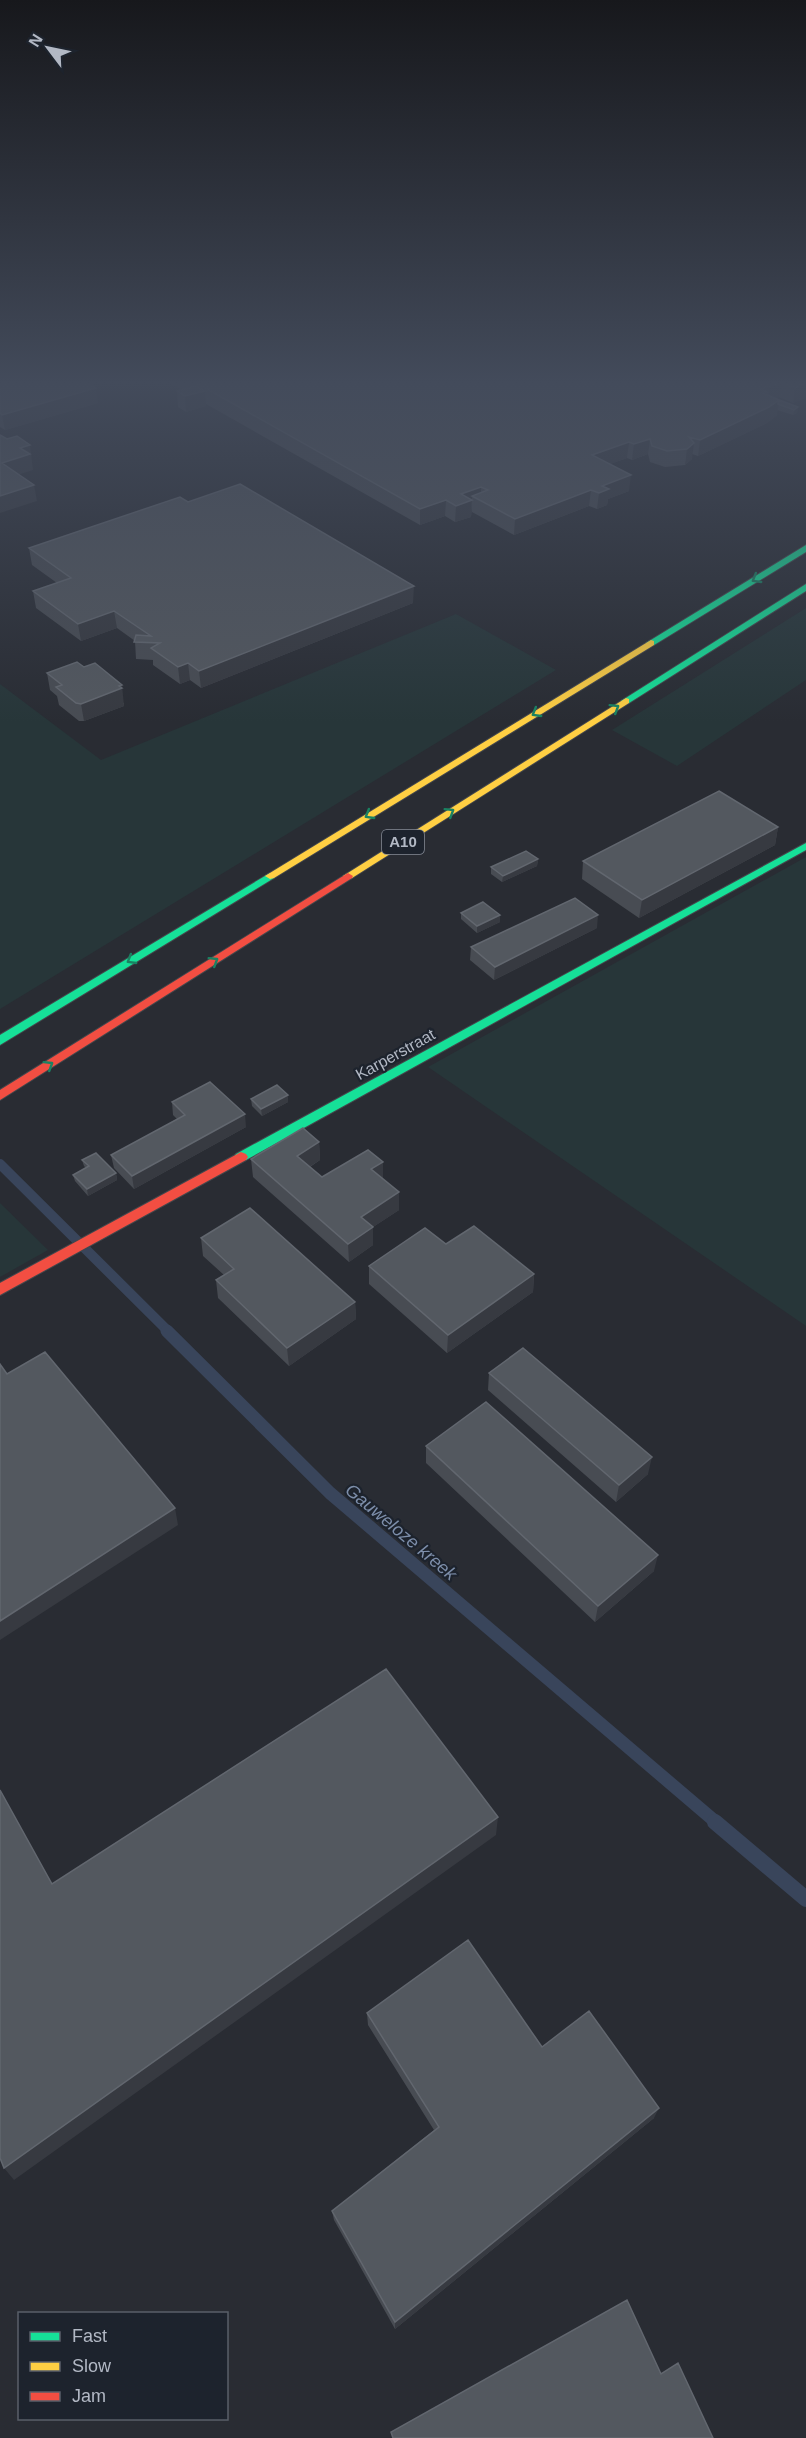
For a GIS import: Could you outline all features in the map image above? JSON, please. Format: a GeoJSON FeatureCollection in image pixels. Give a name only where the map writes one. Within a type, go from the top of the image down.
{"type":"FeatureCollection","features":[{"type":"Feature","properties":{"kind":"main road","name":"A10"},"geometry":{"type":"LineString","coordinates":[[0,1041],[806,548]]}},
{"type":"Feature","properties":{"kind":"main road","name":"A10"},"geometry":{"type":"LineString","coordinates":[[0,1096],[806,587]]}},
{"type":"Feature","properties":{"kind":"main road","name":"Karperstraat"},"geometry":{"type":"LineString","coordinates":[[0,1290],[806,846]]}},
{"type":"Feature","properties":{"kind":"shaded area"},"geometry":{"type":"Polygon","coordinates":[[[806,608],[806,680],[677,766],[612,730],[806,608]]]}},
{"type":"Feature","properties":{"kind":"shaded area"},"geometry":{"type":"Polygon","coordinates":[[[456,614],[556,670],[0,1009],[0,684],[101,760],[456,614]]]}},
{"type":"Feature","properties":{"kind":"shaded area"},"geometry":{"type":"Polygon","coordinates":[[[806,857],[806,1326],[428,1067],[806,857]]]}},
{"type":"Feature","properties":{"kind":"shaded area"},"geometry":{"type":"Polygon","coordinates":[[[0,1203],[48,1250],[0,1277],[0,1203]]]}},
{"type":"Feature","properties":{"kind":"building"},"geometry":{"type":"Polygon","coordinates":[[[212,494],[257,494],[414,586],[199,671],[188,663],[178,667],[151,648],[160,643],[134,642],[136,635],[151,636],[114,611],[78,624],[33,591],[71,578],[29,548],[180,497],[188,502],[212,494]]]}},
{"type":"Feature","properties":{"kind":"building"},"geometry":{"type":"Polygon","coordinates":[[[393,494],[462,494],[472,500],[456,506],[446,500],[420,509],[393,494]]]}},
{"type":"Feature","properties":{"kind":"building"},"geometry":{"type":"Polygon","coordinates":[[[478,494],[581,494],[515,519],[472,496],[478,494]]]}},
{"type":"Feature","properties":{"kind":"building"},"geometry":{"type":"Polygon","coordinates":[[[77,662],[84,667],[95,663],[122,685],[119,686],[122,688],[81,704],[76,703],[56,687],[62,685],[47,673],[77,662]]]}},
{"type":"Feature","properties":{"kind":"building"},"geometry":{"type":"Polygon","coordinates":[[[719,791],[778,827],[642,900],[583,861],[719,791]]]}},
{"type":"Feature","properties":{"kind":"building"},"geometry":{"type":"Polygon","coordinates":[[[526,851],[538,859],[503,876],[491,867],[526,851]]]}},
{"type":"Feature","properties":{"kind":"building"},"geometry":{"type":"Polygon","coordinates":[[[575,898],[598,915],[495,967],[471,947],[575,898]]]}},
{"type":"Feature","properties":{"kind":"building"},"geometry":{"type":"Polygon","coordinates":[[[483,902],[500,915],[477,926],[461,913],[483,902]]]}},
{"type":"Feature","properties":{"kind":"building"},"geometry":{"type":"Polygon","coordinates":[[[210,1082],[245,1114],[132,1176],[111,1155],[185,1115],[172,1102],[210,1082]]]}},
{"type":"Feature","properties":{"kind":"building"},"geometry":{"type":"Polygon","coordinates":[[[277,1085],[288,1095],[261,1109],[251,1099],[277,1085]]]}},
{"type":"Feature","properties":{"kind":"building"},"geometry":{"type":"Polygon","coordinates":[[[303,1128],[319,1142],[297,1156],[322,1177],[368,1150],[383,1162],[371,1169],[399,1192],[361,1217],[373,1227],[348,1244],[251,1159],[303,1128]]]}},
{"type":"Feature","properties":{"kind":"building"},"geometry":{"type":"Polygon","coordinates":[[[96,1153],[116,1173],[87,1189],[73,1175],[89,1166],[82,1160],[96,1153]]]}},
{"type":"Feature","properties":{"kind":"building"},"geometry":{"type":"Polygon","coordinates":[[[250,1208],[355,1302],[287,1348],[216,1280],[234,1269],[201,1238],[250,1208]]]}},
{"type":"Feature","properties":{"kind":"building"},"geometry":{"type":"Polygon","coordinates":[[[474,1226],[534,1274],[448,1335],[369,1266],[425,1228],[446,1244],[474,1226]]]}},
{"type":"Feature","properties":{"kind":"building"},"geometry":{"type":"Polygon","coordinates":[[[523,1348],[652,1457],[619,1485],[489,1373],[523,1348]]]}},
{"type":"Feature","properties":{"kind":"building"},"geometry":{"type":"Polygon","coordinates":[[[45,1352],[175,1508],[0,1621],[0,1364],[7,1374],[45,1352]]]}},
{"type":"Feature","properties":{"kind":"building"},"geometry":{"type":"Polygon","coordinates":[[[486,1402],[658,1555],[598,1606],[426,1446],[486,1402]]]}},
{"type":"Feature","properties":{"kind":"building"},"geometry":{"type":"Polygon","coordinates":[[[386,1669],[498,1817],[4,2168],[0,2158],[0,1790],[52,1884],[386,1669]]]}},
{"type":"Feature","properties":{"kind":"building"},"geometry":{"type":"Polygon","coordinates":[[[468,1940],[542,2047],[589,2011],[659,2108],[395,2322],[332,2211],[439,2127],[367,2013],[468,1940]]]}},
{"type":"Feature","properties":{"kind":"building"},"geometry":{"type":"Polygon","coordinates":[[[627,2300],[661,2374],[678,2363],[713,2438],[393,2438],[391,2432],[627,2300]]]}},
{"type":"Feature","properties":{"kind":"waterway","name":"Gauweloze kreek"},"geometry":{"type":"LineString","coordinates":[[0,1164],[169,1332]]}},
{"type":"Feature","properties":{"kind":"waterway","name":"Gauweloze kreek"},"geometry":{"type":"LineString","coordinates":[[167,1331],[330,1493],[717,1823]]}},
{"type":"Feature","properties":{"kind":"waterway","name":"Gauweloze kreek"},"geometry":{"type":"LineString","coordinates":[[715,1822],[806,1899]]}},
{"type":"Feature","properties":{"kind":"traffic: fast"},"geometry":{"type":"LineString","coordinates":[[651,643],[806,548]]}},
{"type":"Feature","properties":{"kind":"traffic: fast"},"geometry":{"type":"LineString","coordinates":[[626,701],[806,587]]}},
{"type":"Feature","properties":{"kind":"traffic: fast"},"geometry":{"type":"LineString","coordinates":[[241,1157],[806,846]]}},
{"type":"Feature","properties":{"kind":"traffic: fast"},"geometry":{"type":"LineString","coordinates":[[0,1041],[270,876]]}},
{"type":"Feature","properties":{"kind":"traffic: slow"},"geometry":{"type":"LineString","coordinates":[[270,876],[651,643]]}},
{"type":"Feature","properties":{"kind":"traffic: slow"},"geometry":{"type":"LineString","coordinates":[[348,876],[626,701]]}},
{"type":"Feature","properties":{"kind":"traffic: jam"},"geometry":{"type":"LineString","coordinates":[[0,1096],[348,876]]}},
{"type":"Feature","properties":{"kind":"traffic: jam"},"geometry":{"type":"LineString","coordinates":[[0,1290],[241,1157]]}}]}
